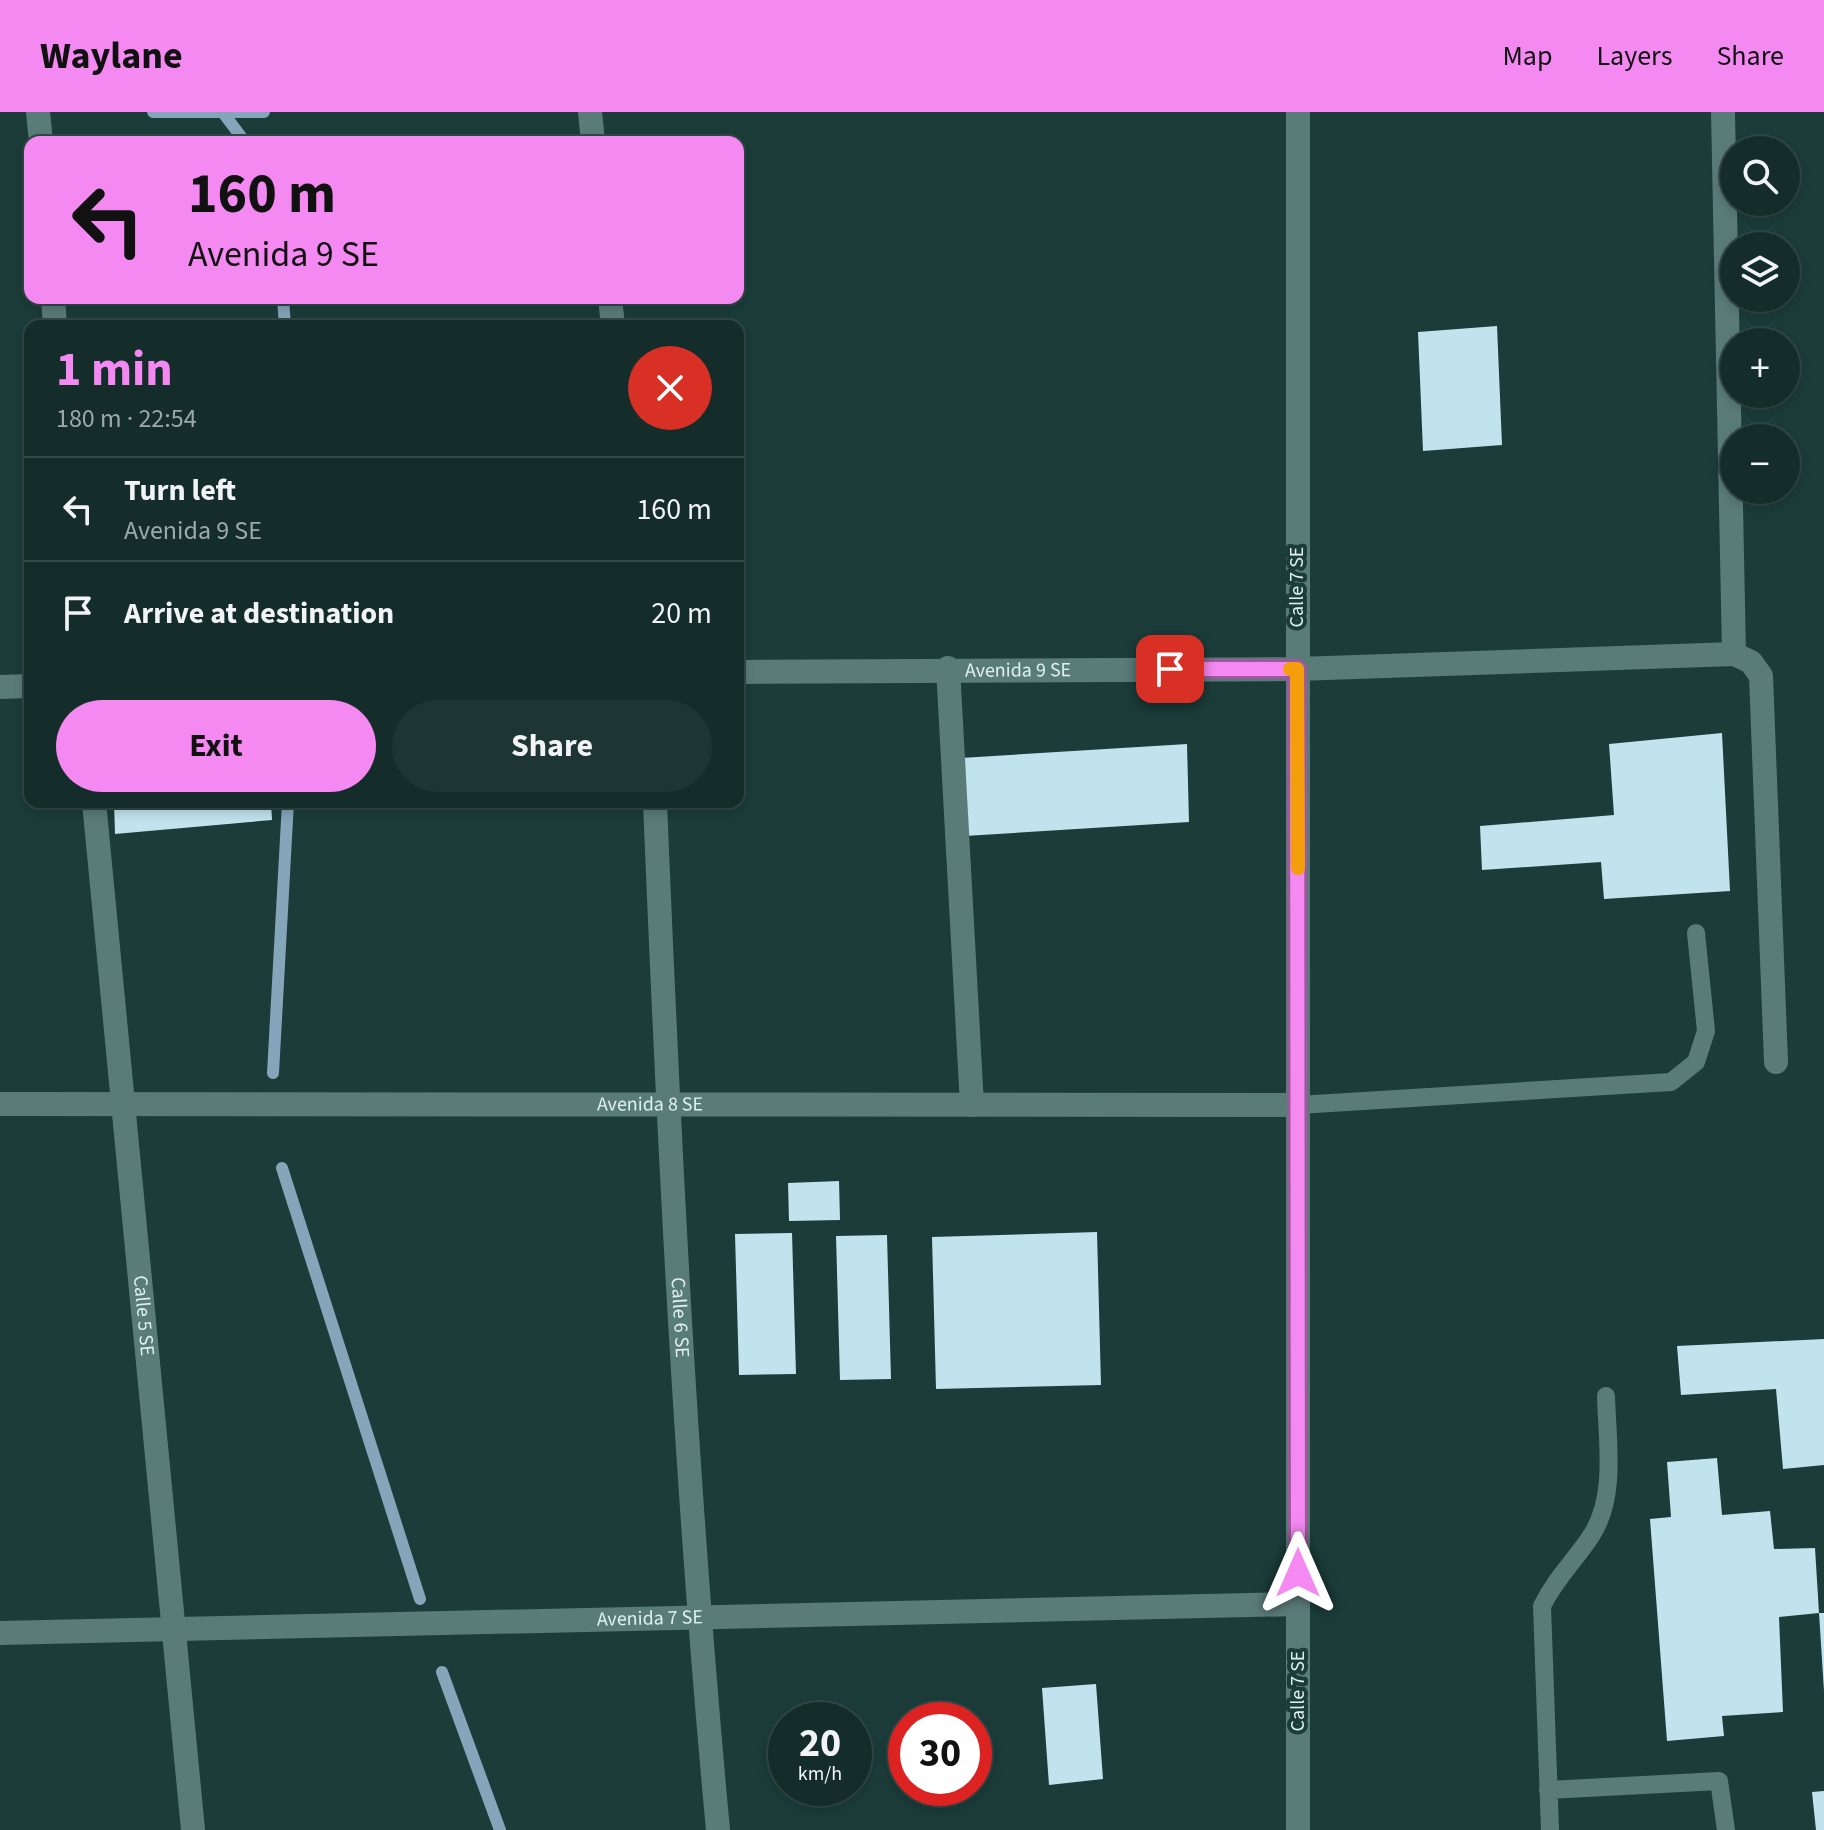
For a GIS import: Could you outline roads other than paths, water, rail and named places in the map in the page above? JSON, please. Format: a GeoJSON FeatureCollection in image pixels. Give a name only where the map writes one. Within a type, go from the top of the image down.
{"type":"FeatureCollection","features":[{"type":"Feature","properties":{"kind":"street"},"geometry":{"type":"LineString","coordinates":[[590,112],[592,136]]}},
{"type":"Feature","properties":{"kind":"street","name":"Calle 7 SE"},"geometry":{"type":"LineString","coordinates":[[1298,112],[1298,1830]]}},
{"type":"Feature","properties":{"kind":"street"},"geometry":{"type":"LineString","coordinates":[[1723,112],[1734,654],[1751,662],[1761,676],[1776,1062]]}},
{"type":"Feature","properties":{"kind":"street","name":"Avenida 9 SE"},"geometry":{"type":"LineString","coordinates":[[744,672],[948,668],[1297,669],[1734,654]]}},
{"type":"Feature","properties":{"kind":"street"},"geometry":{"type":"LineString","coordinates":[[948,668],[972,1105]]}},
{"type":"Feature","properties":{"kind":"street"},"geometry":{"type":"LineString","coordinates":[[0,687],[24,686]]}},
{"type":"Feature","properties":{"kind":"street","name":"Calle 5 SE"},"geometry":{"type":"LineString","coordinates":[[95,808],[193,1830]]}},
{"type":"Feature","properties":{"kind":"street","name":"Calle 6 SE"},"geometry":{"type":"LineString","coordinates":[[655,808],[668,1104],[699,1619],[718,1830]]}},
{"type":"Feature","properties":{"kind":"street","name":"Avenida 8 SE"},"geometry":{"type":"LineString","coordinates":[[0,1104],[1298,1105]]}},
{"type":"Feature","properties":{"kind":"street","name":"Avenida 7 SE"},"geometry":{"type":"LineString","coordinates":[[0,1633],[1298,1604]]}},
{"type":"Feature","properties":{"kind":"lane"},"geometry":{"type":"LineString","coordinates":[[1298,1105],[1671,1082],[1696,1062],[1706,1031],[1696,933]]}},
{"type":"Feature","properties":{"kind":"lane"},"geometry":{"type":"LineString","coordinates":[[1550,1830],[1542,1606],[1555,1578],[1593,1533],[1607,1487],[1606,1396]]}},
{"type":"Feature","properties":{"kind":"lane"},"geometry":{"type":"LineString","coordinates":[[1548,1790],[1719,1781],[1726,1830]]}},
{"type":"Feature","properties":{"kind":"waterway"},"geometry":{"type":"LineString","coordinates":[[153,112],[264,112]]}},
{"type":"Feature","properties":{"kind":"waterway"},"geometry":{"type":"LineString","coordinates":[[224,114],[240,136]]}},
{"type":"Feature","properties":{"kind":"waterway"},"geometry":{"type":"LineString","coordinates":[[283,304],[285,320]]}},
{"type":"Feature","properties":{"kind":"waterway"},"geometry":{"type":"LineString","coordinates":[[273,1073],[288,808]]}},
{"type":"Feature","properties":{"kind":"waterway"},"geometry":{"type":"LineString","coordinates":[[282,1168],[420,1599]]}},
{"type":"Feature","properties":{"kind":"waterway"},"geometry":{"type":"LineString","coordinates":[[442,1672],[500,1830]]}}]}
